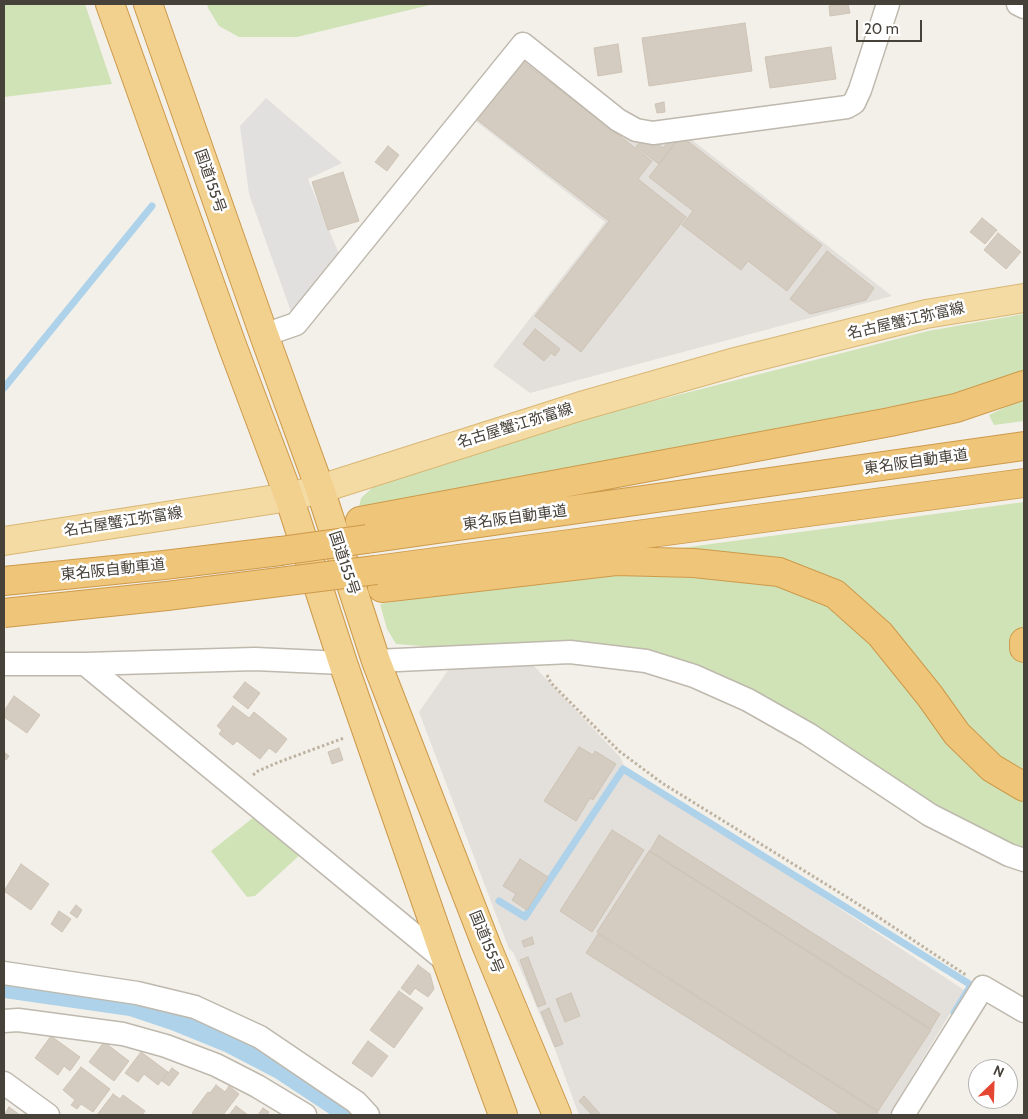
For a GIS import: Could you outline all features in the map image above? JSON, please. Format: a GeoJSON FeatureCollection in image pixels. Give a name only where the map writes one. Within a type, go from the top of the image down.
{"type":"FeatureCollection","features":[{"type":"Feature","properties":{"kind":"highway"},"geometry":{"type":"LineString","coordinates":[[110,4],[228,336],[289,496],[343,663],[447,962],[503,1115]]}},
{"type":"Feature","properties":{"kind":"highway","name":"国道155号"},"geometry":{"type":"LineString","coordinates":[[148,4],[320,489],[376,661],[487,947],[557,1115]]}},
{"type":"Feature","properties":{"kind":"highway"},"geometry":{"type":"LineString","coordinates":[[364,530],[956,408],[1024,385]]}},
{"type":"Feature","properties":{"kind":"highway","name":"東名阪自動車道"},"geometry":{"type":"LineString","coordinates":[[4,581],[164,566],[280,551],[364,530],[1024,446]]}},
{"type":"Feature","properties":{"kind":"highway","name":"東名阪自動車道"},"geometry":{"type":"LineString","coordinates":[[10,613],[379,579],[1024,483]]}},
{"type":"Feature","properties":{"kind":"highway"},"geometry":{"type":"LineString","coordinates":[[379,579],[616,562],[694,563],[780,572],[835,594],[880,634],[930,696],[957,734],[992,768],[1024,786]]}},
{"type":"Feature","properties":{"kind":"highway"},"geometry":{"type":"LineString","coordinates":[[1024,642],[1024,648]]}},
{"type":"Feature","properties":{"kind":"main road","name":"名古屋蟹江弥富線"},"geometry":{"type":"LineString","coordinates":[[4,541],[289,496],[320,489],[572,409],[739,361],[926,314],[1024,298]]}},
{"type":"Feature","properties":{"kind":"street"},"geometry":{"type":"LineString","coordinates":[[264,335],[296,324],[523,44],[618,120],[636,130],[654,133],[847,107],[854,103],[860,90],[888,4]]}},
{"type":"Feature","properties":{"kind":"street"},"geometry":{"type":"LineString","coordinates":[[1018,4],[1024,7]]}},
{"type":"Feature","properties":{"kind":"street"},"geometry":{"type":"LineString","coordinates":[[376,661],[570,652],[646,661],[694,676],[748,700],[808,734],[930,815],[1009,855],[1024,860]]}},
{"type":"Feature","properties":{"kind":"street"},"geometry":{"type":"LineString","coordinates":[[4,664],[85,664],[255,659],[343,663]]}},
{"type":"Feature","properties":{"kind":"street"},"geometry":{"type":"LineString","coordinates":[[85,664],[447,962]]}},
{"type":"Feature","properties":{"kind":"street"},"geometry":{"type":"LineString","coordinates":[[4,973],[137,993],[195,1007],[260,1037],[356,1102],[368,1115]]}},
{"type":"Feature","properties":{"kind":"street"},"geometry":{"type":"LineString","coordinates":[[903,1115],[983,987],[1024,1011]]}},
{"type":"Feature","properties":{"kind":"street"},"geometry":{"type":"LineString","coordinates":[[4,1021],[18,1020],[123,1034],[166,1046],[216,1065],[257,1086],[305,1115]]}},
{"type":"Feature","properties":{"kind":"street"},"geometry":{"type":"LineString","coordinates":[[4,1083],[48,1115]]}},
{"type":"Feature","properties":{"kind":"path"},"geometry":{"type":"LineString","coordinates":[[536,654],[551,683],[619,751],[662,783],[850,899],[983,987]]}},
{"type":"Feature","properties":{"kind":"path"},"geometry":{"type":"LineString","coordinates":[[238,789],[258,772],[366,729]]}},
{"type":"Feature","properties":{"kind":"shaded area"},"geometry":{"type":"Polygon","coordinates":[[[520,50],[615,124],[683,133],[892,296],[530,393],[493,366],[605,222],[469,116],[520,50]]]}},
{"type":"Feature","properties":{"kind":"shaded area"},"geometry":{"type":"Polygon","coordinates":[[[266,98],[342,163],[308,179],[342,261],[294,320],[249,194],[240,126],[266,98]]]}},
{"type":"Feature","properties":{"kind":"shaded area"},"geometry":{"type":"Polygon","coordinates":[[[532,664],[620,757],[625,768],[964,990],[889,1115],[579,1115],[556,1052],[513,952],[509,949],[419,712],[449,669],[532,664]]]}},
{"type":"Feature","properties":{"kind":"green space"},"geometry":{"type":"Polygon","coordinates":[[[4,4],[85,4],[112,84],[4,97],[4,4]]]}},
{"type":"Feature","properties":{"kind":"green space"},"geometry":{"type":"Polygon","coordinates":[[[207,4],[434,4],[297,37],[239,37],[219,26],[207,4]]]}},
{"type":"Feature","properties":{"kind":"green space"},"geometry":{"type":"Polygon","coordinates":[[[1024,314],[1024,370],[1007,378],[946,396],[358,511],[361,498],[373,487],[451,460],[584,419],[928,331],[1024,314]]]}},
{"type":"Feature","properties":{"kind":"green space"},"geometry":{"type":"Polygon","coordinates":[[[1024,398],[1024,421],[994,425],[989,415],[1024,398]]]}},
{"type":"Feature","properties":{"kind":"green space"},"geometry":{"type":"Polygon","coordinates":[[[1024,502],[1024,848],[1011,845],[937,810],[700,668],[396,644],[387,629],[380,604],[542,579],[681,548],[1024,502]]]}},
{"type":"Feature","properties":{"kind":"green space"},"geometry":{"type":"Polygon","coordinates":[[[254,817],[302,853],[255,896],[247,897],[211,851],[254,817]]]}},
{"type":"Feature","properties":{"kind":"water"},"geometry":{"type":"Polygon","coordinates":[[[4,982],[136,1002],[182,1015],[256,1044],[361,1115],[331,1115],[275,1078],[225,1052],[171,1030],[129,1016],[4,998],[4,982]]]}},
{"type":"Feature","properties":{"kind":"building"},"geometry":{"type":"Polygon","coordinates":[[[848,4],[850,13],[830,16],[829,6],[848,4]]]}},
{"type":"Feature","properties":{"kind":"building"},"geometry":{"type":"Polygon","coordinates":[[[745,23],[752,71],[649,86],[642,38],[745,23]]]}},
{"type":"Feature","properties":{"kind":"building"},"geometry":{"type":"Polygon","coordinates":[[[618,44],[622,72],[598,76],[594,48],[618,44]]]}},
{"type":"Feature","properties":{"kind":"building"},"geometry":{"type":"Polygon","coordinates":[[[831,47],[836,79],[770,88],[765,57],[831,47]]]}},
{"type":"Feature","properties":{"kind":"building"},"geometry":{"type":"Polygon","coordinates":[[[516,56],[652,161],[638,179],[686,217],[581,352],[535,316],[609,221],[471,115],[516,56]]]}},
{"type":"Feature","properties":{"kind":"building"},"geometry":{"type":"Polygon","coordinates":[[[664,102],[665,112],[657,113],[655,104],[664,102]]]}},
{"type":"Feature","properties":{"kind":"building"},"geometry":{"type":"Polygon","coordinates":[[[680,136],[659,164],[636,147],[641,140],[651,138],[663,148],[672,137],[680,136]]]}},
{"type":"Feature","properties":{"kind":"building"},"geometry":{"type":"Polygon","coordinates":[[[681,136],[822,245],[787,291],[748,261],[741,270],[682,225],[693,211],[649,177],[681,136]]]}},
{"type":"Feature","properties":{"kind":"building"},"geometry":{"type":"Polygon","coordinates":[[[388,146],[399,155],[387,171],[375,162],[388,146]]]}},
{"type":"Feature","properties":{"kind":"building"},"geometry":{"type":"Polygon","coordinates":[[[343,172],[359,221],[328,230],[312,182],[343,172]]]}},
{"type":"Feature","properties":{"kind":"building"},"geometry":{"type":"Polygon","coordinates":[[[982,218],[997,230],[985,244],[970,232],[982,218]]]}},
{"type":"Feature","properties":{"kind":"building"},"geometry":{"type":"Polygon","coordinates":[[[998,233],[1021,252],[1006,269],[984,250],[998,233]]]}},
{"type":"Feature","properties":{"kind":"building"},"geometry":{"type":"Polygon","coordinates":[[[827,251],[874,288],[866,300],[810,314],[790,299],[827,251]]]}},
{"type":"Feature","properties":{"kind":"building"},"geometry":{"type":"Polygon","coordinates":[[[535,329],[560,349],[555,356],[551,353],[544,361],[523,344],[535,329]]]}},
{"type":"Feature","properties":{"kind":"building"},"geometry":{"type":"Polygon","coordinates":[[[245,682],[260,693],[248,709],[233,697],[245,682]]]}},
{"type":"Feature","properties":{"kind":"building"},"geometry":{"type":"Polygon","coordinates":[[[14,696],[40,715],[27,733],[4,717],[4,711],[14,696]]]}},
{"type":"Feature","properties":{"kind":"building"},"geometry":{"type":"Polygon","coordinates":[[[233,706],[249,718],[254,712],[287,739],[276,753],[269,748],[260,759],[237,741],[233,745],[219,734],[222,730],[217,726],[233,706]]]}},
{"type":"Feature","properties":{"kind":"building"},"geometry":{"type":"Polygon","coordinates":[[[579,747],[593,755],[595,751],[616,764],[593,800],[590,798],[576,821],[544,801],[579,747]]]}},
{"type":"Feature","properties":{"kind":"building"},"geometry":{"type":"Polygon","coordinates":[[[339,748],[343,760],[332,764],[328,752],[339,748]]]}},
{"type":"Feature","properties":{"kind":"building"},"geometry":{"type":"Polygon","coordinates":[[[4,752],[9,756],[6,760],[4,759],[4,752]]]}},
{"type":"Feature","properties":{"kind":"building"},"geometry":{"type":"Polygon","coordinates":[[[612,830],[644,850],[592,932],[560,911],[612,830]]]}},
{"type":"Feature","properties":{"kind":"building"},"geometry":{"type":"Polygon","coordinates":[[[659,835],[940,1014],[931,1029],[650,851],[659,835]]]}},
{"type":"Feature","properties":{"kind":"building"},"geometry":{"type":"Polygon","coordinates":[[[649,851],[931,1030],[878,1111],[597,932],[649,851]]]}},
{"type":"Feature","properties":{"kind":"building"},"geometry":{"type":"Polygon","coordinates":[[[520,859],[548,877],[527,910],[512,900],[516,894],[503,886],[520,859]]]}},
{"type":"Feature","properties":{"kind":"building"},"geometry":{"type":"Polygon","coordinates":[[[21,864],[49,884],[31,910],[4,891],[21,864]]]}},
{"type":"Feature","properties":{"kind":"building"},"geometry":{"type":"Polygon","coordinates":[[[76,905],[82,910],[77,918],[70,913],[76,905]]]}},
{"type":"Feature","properties":{"kind":"building"},"geometry":{"type":"Polygon","coordinates":[[[59,911],[71,919],[62,932],[51,924],[59,911]]]}},
{"type":"Feature","properties":{"kind":"building"},"geometry":{"type":"Polygon","coordinates":[[[598,934],[878,1112],[876,1115],[841,1115],[586,953],[598,934]]]}},
{"type":"Feature","properties":{"kind":"building"},"geometry":{"type":"Polygon","coordinates":[[[532,937],[534,944],[524,947],[522,941],[532,937]]]}},
{"type":"Feature","properties":{"kind":"building"},"geometry":{"type":"Polygon","coordinates":[[[528,957],[546,1004],[538,1007],[520,960],[528,957]]]}},
{"type":"Feature","properties":{"kind":"building"},"geometry":{"type":"Polygon","coordinates":[[[418,965],[430,974],[434,989],[428,997],[415,988],[410,995],[401,988],[418,965]]]}},
{"type":"Feature","properties":{"kind":"building"},"geometry":{"type":"Polygon","coordinates":[[[399,991],[423,1008],[394,1048],[370,1030],[399,991]]]}},
{"type":"Feature","properties":{"kind":"building"},"geometry":{"type":"Polygon","coordinates":[[[571,993],[580,1016],[565,1022],[556,999],[571,993]]]}},
{"type":"Feature","properties":{"kind":"building"},"geometry":{"type":"Polygon","coordinates":[[[549,1008],[563,1044],[555,1047],[541,1012],[549,1008]]]}},
{"type":"Feature","properties":{"kind":"building"},"geometry":{"type":"Polygon","coordinates":[[[51,1036],[80,1057],[70,1071],[64,1066],[58,1075],[35,1058],[51,1036]]]}},
{"type":"Feature","properties":{"kind":"building"},"geometry":{"type":"Polygon","coordinates":[[[368,1041],[388,1056],[372,1077],[352,1063],[368,1041]]]}},
{"type":"Feature","properties":{"kind":"building"},"geometry":{"type":"Polygon","coordinates":[[[104,1042],[129,1061],[114,1081],[89,1062],[104,1042]]]}},
{"type":"Feature","properties":{"kind":"building"},"geometry":{"type":"Polygon","coordinates":[[[141,1052],[168,1072],[158,1085],[144,1074],[138,1082],[125,1073],[141,1052]]]}},
{"type":"Feature","properties":{"kind":"building"},"geometry":{"type":"Polygon","coordinates":[[[81,1067],[110,1089],[93,1112],[81,1104],[77,1109],[71,1105],[75,1100],[63,1090],[81,1067]]]}},
{"type":"Feature","properties":{"kind":"building"},"geometry":{"type":"Polygon","coordinates":[[[172,1068],[179,1073],[169,1086],[162,1081],[172,1068]]]}},
{"type":"Feature","properties":{"kind":"building"},"geometry":{"type":"Polygon","coordinates":[[[216,1085],[225,1092],[229,1086],[239,1094],[223,1115],[195,1115],[192,1113],[208,1092],[210,1093],[216,1085]]]}},
{"type":"Feature","properties":{"kind":"building"},"geometry":{"type":"Polygon","coordinates":[[[113,1094],[120,1099],[123,1095],[145,1111],[142,1115],[97,1115],[113,1094]]]}},
{"type":"Feature","properties":{"kind":"building"},"geometry":{"type":"Polygon","coordinates":[[[584,1096],[601,1115],[592,1115],[579,1101],[584,1096]]]}},
{"type":"Feature","properties":{"kind":"building"},"geometry":{"type":"Polygon","coordinates":[[[236,1106],[248,1115],[229,1115],[236,1106]]]}},
{"type":"Feature","properties":{"kind":"building"},"geometry":{"type":"Polygon","coordinates":[[[9,1107],[20,1115],[4,1115],[9,1107]]]}},
{"type":"Feature","properties":{"kind":"building"},"geometry":{"type":"Polygon","coordinates":[[[263,1108],[269,1112],[267,1115],[258,1115],[263,1108]]]}},
{"type":"Feature","properties":{"kind":"waterway"},"geometry":{"type":"LineString","coordinates":[[4,388],[152,206]]}},
{"type":"Feature","properties":{"kind":"waterway"},"geometry":{"type":"LineString","coordinates":[[499,901],[525,917],[623,769],[971,985],[954,1013]]}}]}
